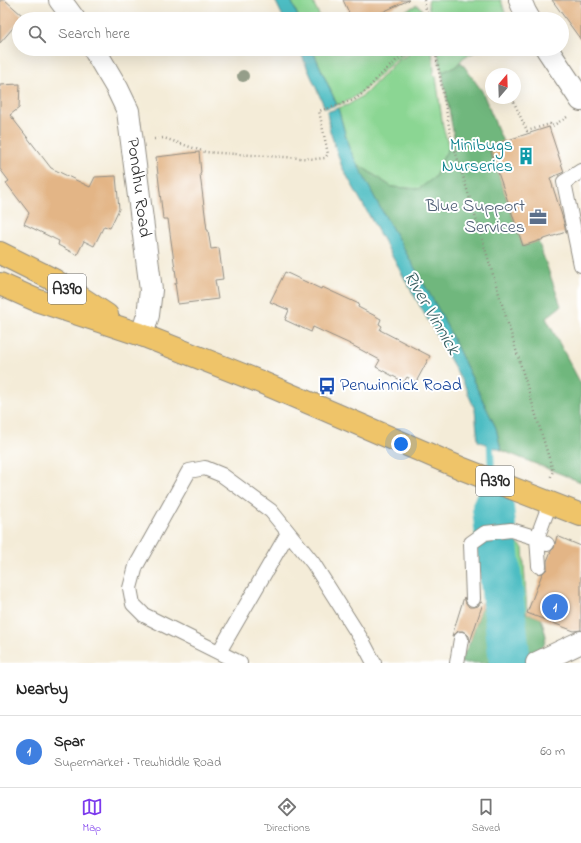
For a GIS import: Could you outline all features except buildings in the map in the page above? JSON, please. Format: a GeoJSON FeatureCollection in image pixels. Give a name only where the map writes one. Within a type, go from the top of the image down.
{"type":"FeatureCollection","features":[{"type":"Feature","properties":{"kind":"highway","name":"A390"},"geometry":{"type":"LineString","coordinates":[[0,253],[54,280],[137,333]]}},
{"type":"Feature","properties":{"kind":"highway","name":"A390"},"geometry":{"type":"LineString","coordinates":[[0,284],[36,300],[137,333],[263,383],[463,469],[581,515]]}},
{"type":"Feature","properties":{"kind":"street"},"geometry":{"type":"LineString","coordinates":[[60,0],[69,12]]}},
{"type":"Feature","properties":{"kind":"street"},"geometry":{"type":"LineString","coordinates":[[520,0],[525,12]]}},
{"type":"Feature","properties":{"kind":"street","name":"Pondhu Road"},"geometry":{"type":"LineString","coordinates":[[98,56],[117,88],[128,111],[151,290],[148,315],[137,333]]}},
{"type":"Feature","properties":{"kind":"street"},"geometry":{"type":"LineString","coordinates":[[552,56],[581,100]]}},
{"type":"Feature","properties":{"kind":"street"},"geometry":{"type":"LineString","coordinates":[[537,663],[581,642]]}},
{"type":"Feature","properties":{"kind":"lane"},"geometry":{"type":"LineString","coordinates":[[581,171],[564,182],[581,265]]}},
{"type":"Feature","properties":{"kind":"lane"},"geometry":{"type":"LineString","coordinates":[[240,663],[144,615],[133,604],[130,588],[136,566],[189,471],[205,468],[222,475],[271,510],[313,563],[363,642],[374,663]]}},
{"type":"Feature","properties":{"kind":"lane"},"geometry":{"type":"LineString","coordinates":[[539,499],[542,541],[539,566]]}},
{"type":"Feature","properties":{"kind":"lane"},"geometry":{"type":"LineString","coordinates":[[473,600],[472,543],[485,533],[511,530],[542,541]]}},
{"type":"Feature","properties":{"kind":"lane"},"geometry":{"type":"LineString","coordinates":[[219,652],[288,532]]}},
{"type":"Feature","properties":{"kind":"lane"},"geometry":{"type":"LineString","coordinates":[[457,663],[461,639]]}},
{"type":"Feature","properties":{"kind":"path"},"geometry":{"type":"LineString","coordinates":[[424,0],[427,12]]}},
{"type":"Feature","properties":{"kind":"path"},"geometry":{"type":"LineString","coordinates":[[132,144],[147,139],[164,138],[205,152],[315,159],[325,158],[328,154],[319,111],[354,100],[367,90],[379,76],[398,59],[404,56]]}},
{"type":"Feature","properties":{"kind":"path"},"geometry":{"type":"LineString","coordinates":[[436,56],[450,137],[553,471],[539,499]]}},
{"type":"Feature","properties":{"kind":"path"},"geometry":{"type":"LineString","coordinates":[[515,104],[527,131],[550,124],[551,127]]}},
{"type":"Feature","properties":{"kind":"green space"},"geometry":{"type":"Polygon","coordinates":[[[291,0],[312,0],[318,12],[296,12],[291,0]]]}},
{"type":"Feature","properties":{"kind":"green space"},"geometry":{"type":"Polygon","coordinates":[[[429,0],[501,0],[505,12],[430,12],[429,0]]]}},
{"type":"Feature","properties":{"kind":"green space"},"geometry":{"type":"Polygon","coordinates":[[[417,5],[421,8],[422,12],[402,12],[417,5]]]}},
{"type":"Feature","properties":{"kind":"green space"},"geometry":{"type":"Polygon","coordinates":[[[315,56],[401,56],[359,94],[337,105],[315,56]]]}},
{"type":"Feature","properties":{"kind":"green space"},"geometry":{"type":"Polygon","coordinates":[[[406,56],[432,56],[433,74],[436,77],[443,127],[449,147],[435,177],[419,189],[392,187],[356,163],[349,148],[338,108],[348,105],[365,94],[398,60],[406,56]]]}},
{"type":"Feature","properties":{"kind":"green space"},"geometry":{"type":"Polygon","coordinates":[[[439,56],[466,56],[455,67],[442,72],[439,56]]]}},
{"type":"Feature","properties":{"kind":"green space"},"geometry":{"type":"Polygon","coordinates":[[[461,62],[482,91],[485,98],[485,104],[487,104],[503,142],[489,147],[523,246],[538,241],[561,306],[546,318],[581,384],[581,482],[501,450],[496,428],[441,314],[356,163],[392,187],[419,189],[435,177],[449,147],[455,142],[442,72],[455,67],[461,62]]]}},
{"type":"Feature","properties":{"kind":"green space"},"geometry":{"type":"Polygon","coordinates":[[[512,537],[523,548],[527,613],[508,607],[500,539],[512,537]]]}},
{"type":"Feature","properties":{"kind":"green space"},"geometry":{"type":"Polygon","coordinates":[[[494,540],[497,605],[483,603],[484,542],[494,540]]]}},
{"type":"Feature","properties":{"kind":"green space"},"geometry":{"type":"Polygon","coordinates":[[[483,603],[497,605],[501,663],[461,663],[461,659],[470,642],[483,603]]]}},
{"type":"Feature","properties":{"kind":"green space"},"geometry":{"type":"Polygon","coordinates":[[[508,607],[541,618],[546,636],[544,645],[519,663],[515,663],[508,607]]]}},
{"type":"Feature","properties":{"kind":"water"},"geometry":{"type":"Polygon","coordinates":[[[275,0],[291,0],[296,12],[281,12],[275,0]]]}},
{"type":"Feature","properties":{"kind":"water"},"geometry":{"type":"Polygon","coordinates":[[[302,56],[315,56],[337,105],[325,108],[302,56]]]}},
{"type":"Feature","properties":{"kind":"water"},"geometry":{"type":"Polygon","coordinates":[[[338,108],[349,148],[377,202],[441,314],[496,428],[501,450],[478,441],[475,410],[465,386],[342,167],[330,131],[327,112],[338,108]]]}},
{"type":"Feature","properties":{"kind":"water"},"geometry":{"type":"Polygon","coordinates":[[[500,539],[515,663],[501,663],[494,540],[500,539]]]}},
{"type":"Feature","properties":{"kind":"waterway","name":"River Vinnick"},"geometry":{"type":"LineString","coordinates":[[490,438],[493,508]]}},
{"type":"Feature","properties":{"kind":"waterway","name":"River Vinnick"},"geometry":{"type":"LineString","coordinates":[[493,508],[510,663]]}},
{"type":"Feature","properties":{"kind":"place","name":"Minibugs Nurseries"},"geometry":{"type":"Point","coordinates":[526,156]}},
{"type":"Feature","properties":{"kind":"place","name":"Blue Support Services"},"geometry":{"type":"Point","coordinates":[538,217]}},
{"type":"Feature","properties":{"kind":"place","name":"Penwinnick Road"},"geometry":{"type":"Point","coordinates":[327,386]}},
{"type":"Feature","properties":{"kind":"place","name":"Spar"},"geometry":{"type":"Point","coordinates":[555,607]}}]}
